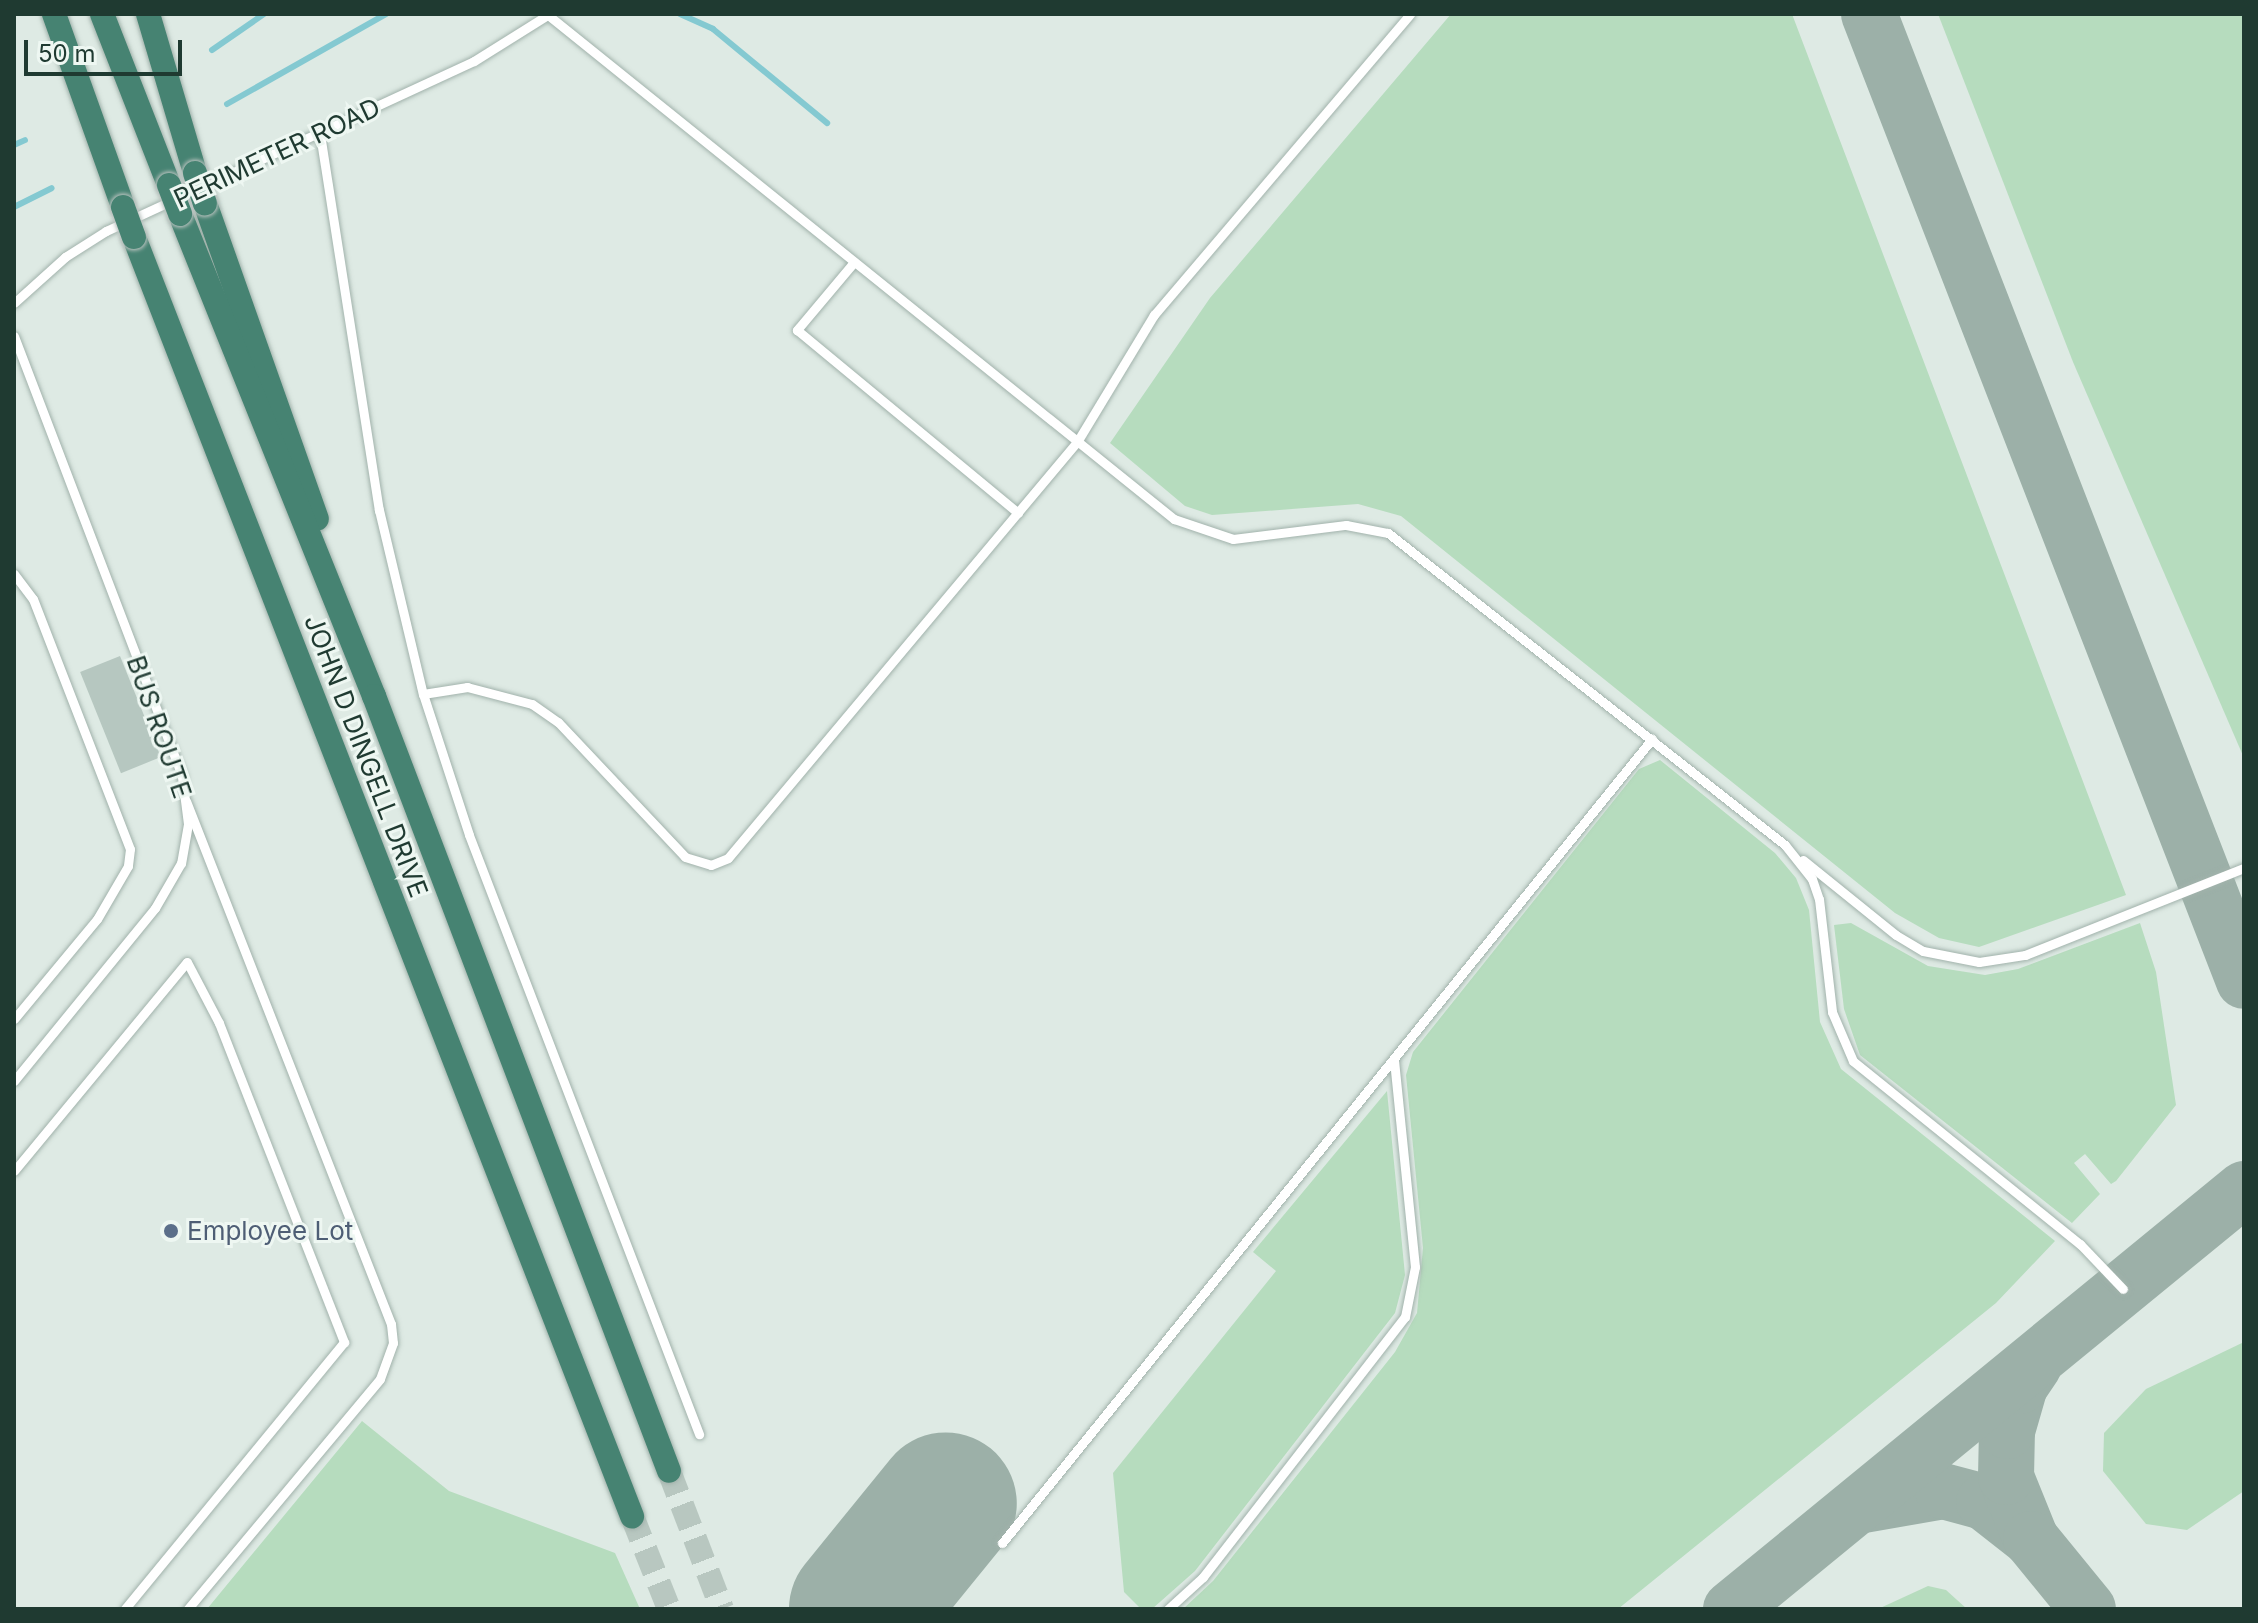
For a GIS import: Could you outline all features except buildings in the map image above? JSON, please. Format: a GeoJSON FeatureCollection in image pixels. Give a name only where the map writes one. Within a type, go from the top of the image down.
{"type":"FeatureCollection","features":[{"type":"Feature","properties":{"kind":"highway"},"geometry":{"type":"LineString","coordinates":[[35,14],[111,176]]}},
{"type":"Feature","properties":{"kind":"highway","name":"JOHN D DINGELL DRIVE"},"geometry":{"type":"LineString","coordinates":[[54,14],[134,237],[632,1516]]}},
{"type":"Feature","properties":{"kind":"highway","name":"JOHN D DINGELL DRIVE"},"geometry":{"type":"LineString","coordinates":[[102,14],[374,696],[669,1471]]}},
{"type":"Feature","properties":{"kind":"highway"},"geometry":{"type":"LineString","coordinates":[[148,14],[195,173],[369,668],[374,696]]}},
{"type":"Feature","properties":{"kind":"lane"},"geometry":{"type":"LineString","coordinates":[[548,14],[1174,519],[1212,537],[1346,525],[1388,533],[1896,935],[1923,951],[1979,962],[2025,955],[2244,868]]}},
{"type":"Feature","properties":{"kind":"lane","name":"PERIMETER ROAD"},"geometry":{"type":"LineString","coordinates":[[14,303],[65,257],[106,231],[474,61],[548,14]]}},
{"type":"Feature","properties":{"kind":"lane"},"geometry":{"type":"LineString","coordinates":[[423,694],[467,687],[546,712],[674,848],[711,865],[739,848],[1077,442],[1154,315],[1410,14]]}},
{"type":"Feature","properties":{"kind":"lane"},"geometry":{"type":"LineString","coordinates":[[320,134],[379,510],[423,694],[469,835],[699,1434]]}},
{"type":"Feature","properties":{"kind":"lane"},"geometry":{"type":"LineString","coordinates":[[854,262],[797,330],[1018,513]]}},
{"type":"Feature","properties":{"kind":"lane","name":"BUS ROUTE"},"geometry":{"type":"LineString","coordinates":[[14,336],[186,801],[186,844],[167,889],[14,1081]]}},
{"type":"Feature","properties":{"kind":"lane"},"geometry":{"type":"LineString","coordinates":[[14,574],[33,599],[130,849],[128,866],[97,919],[14,1019]]}},
{"type":"Feature","properties":{"kind":"lane"},"geometry":{"type":"LineString","coordinates":[[1002,1543],[1394,1062],[1652,739]]}},
{"type":"Feature","properties":{"kind":"lane"},"geometry":{"type":"LineString","coordinates":[[186,801],[393,1343],[380,1379],[188,1609]]}},
{"type":"Feature","properties":{"kind":"lane"},"geometry":{"type":"LineString","coordinates":[[1785,845],[1812,879],[1819,899],[1832,1012],[1853,1061],[2080,1244],[2123,1289]]}},
{"type":"Feature","properties":{"kind":"lane"},"geometry":{"type":"LineString","coordinates":[[14,1171],[187,962],[219,1023],[344,1342],[125,1609]]}},
{"type":"Feature","properties":{"kind":"lane"},"geometry":{"type":"LineString","coordinates":[[1168,1609],[1203,1577],[1405,1317],[1415,1267],[1394,1062]]}},
{"type":"Feature","properties":{"kind":"green space"},"geometry":{"type":"Polygon","coordinates":[[[1451,14],[1792,14],[2126,895],[1979,947],[1939,938],[1895,913],[1401,516],[1358,504],[1212,515],[1185,506],[1110,443],[1210,298],[1451,14]]]}},
{"type":"Feature","properties":{"kind":"green space"},"geometry":{"type":"Polygon","coordinates":[[[1938,14],[2244,14],[2244,758],[2073,362],[1938,14]]]}},
{"type":"Feature","properties":{"kind":"green space"},"geometry":{"type":"Polygon","coordinates":[[[1660,760],[1775,853],[1796,878],[1809,910],[1820,1022],[1841,1069],[2055,1241],[1996,1303],[1618,1609],[1183,1609],[1213,1581],[1395,1352],[1417,1313],[1423,1248],[1406,1075],[1413,1052],[1639,769],[1660,760]]]}},
{"type":"Feature","properties":{"kind":"green space"},"geometry":{"type":"Polygon","coordinates":[[[1851,923],[1928,966],[1985,975],[2018,969],[2140,923],[2156,972],[2176,1105],[2111,1184],[2085,1154],[2074,1163],[2100,1194],[2072,1223],[1860,1055],[1844,1009],[1834,925],[1851,923]]]}},
{"type":"Feature","properties":{"kind":"green space"},"geometry":{"type":"Polygon","coordinates":[[[1387,1091],[1405,1275],[1395,1313],[1195,1571],[1152,1609],[1141,1609],[1124,1592],[1113,1473],[1276,1271],[1253,1252],[1387,1091]]]}},
{"type":"Feature","properties":{"kind":"green space"},"geometry":{"type":"Polygon","coordinates":[[[2244,1342],[2244,1491],[2187,1530],[2146,1524],[2103,1471],[2104,1433],[2146,1389],[2244,1342]]]}},
{"type":"Feature","properties":{"kind":"green space"},"geometry":{"type":"Polygon","coordinates":[[[362,1421],[449,1491],[615,1553],[640,1609],[207,1609],[362,1421]]]}},
{"type":"Feature","properties":{"kind":"green space"},"geometry":{"type":"Polygon","coordinates":[[[1928,1586],[1946,1590],[1967,1609],[1878,1609],[1928,1586]]]}},
{"type":"Feature","properties":{"kind":"waterway"},"geometry":{"type":"LineString","coordinates":[[212,50],[264,14]]}},
{"type":"Feature","properties":{"kind":"waterway"},"geometry":{"type":"LineString","coordinates":[[227,104],[386,14]]}},
{"type":"Feature","properties":{"kind":"waterway"},"geometry":{"type":"LineString","coordinates":[[680,14],[713,29],[827,123]]}},
{"type":"Feature","properties":{"kind":"waterway"},"geometry":{"type":"LineString","coordinates":[[14,145],[25,140]]}},
{"type":"Feature","properties":{"kind":"waterway"},"geometry":{"type":"LineString","coordinates":[[14,207],[52,188]]}},
{"type":"Feature","properties":{"kind":"taxiway"},"geometry":{"type":"LineString","coordinates":[[1869,14],[2244,981]]}},
{"type":"Feature","properties":{"kind":"taxiway"},"geometry":{"type":"LineString","coordinates":[[1731,1609],[2244,1189]]}},
{"type":"Feature","properties":{"kind":"taxiway"},"geometry":{"type":"LineString","coordinates":[[1864,1505],[1943,1491],[1984,1502],[2031,1539],[2006,1477],[2007,1431],[2020,1386],[2034,1365]]}},
{"type":"Feature","properties":{"kind":"taxiway"},"geometry":{"type":"LineString","coordinates":[[2031,1539],[2088,1609]]}},
{"type":"Feature","properties":{"kind":"runway"},"geometry":{"type":"LineString","coordinates":[[860,1609],[946,1503]]}},
{"type":"Feature","properties":{"kind":"tunnel"},"geometry":{"type":"LineString","coordinates":[[669,1471],[722,1609]]}},
{"type":"Feature","properties":{"kind":"tunnel"},"geometry":{"type":"LineString","coordinates":[[632,1516],[669,1609]]}},
{"type":"Feature","properties":{"kind":"place","name":"Employee Lot"},"geometry":{"type":"Point","coordinates":[171,1231]}}]}
